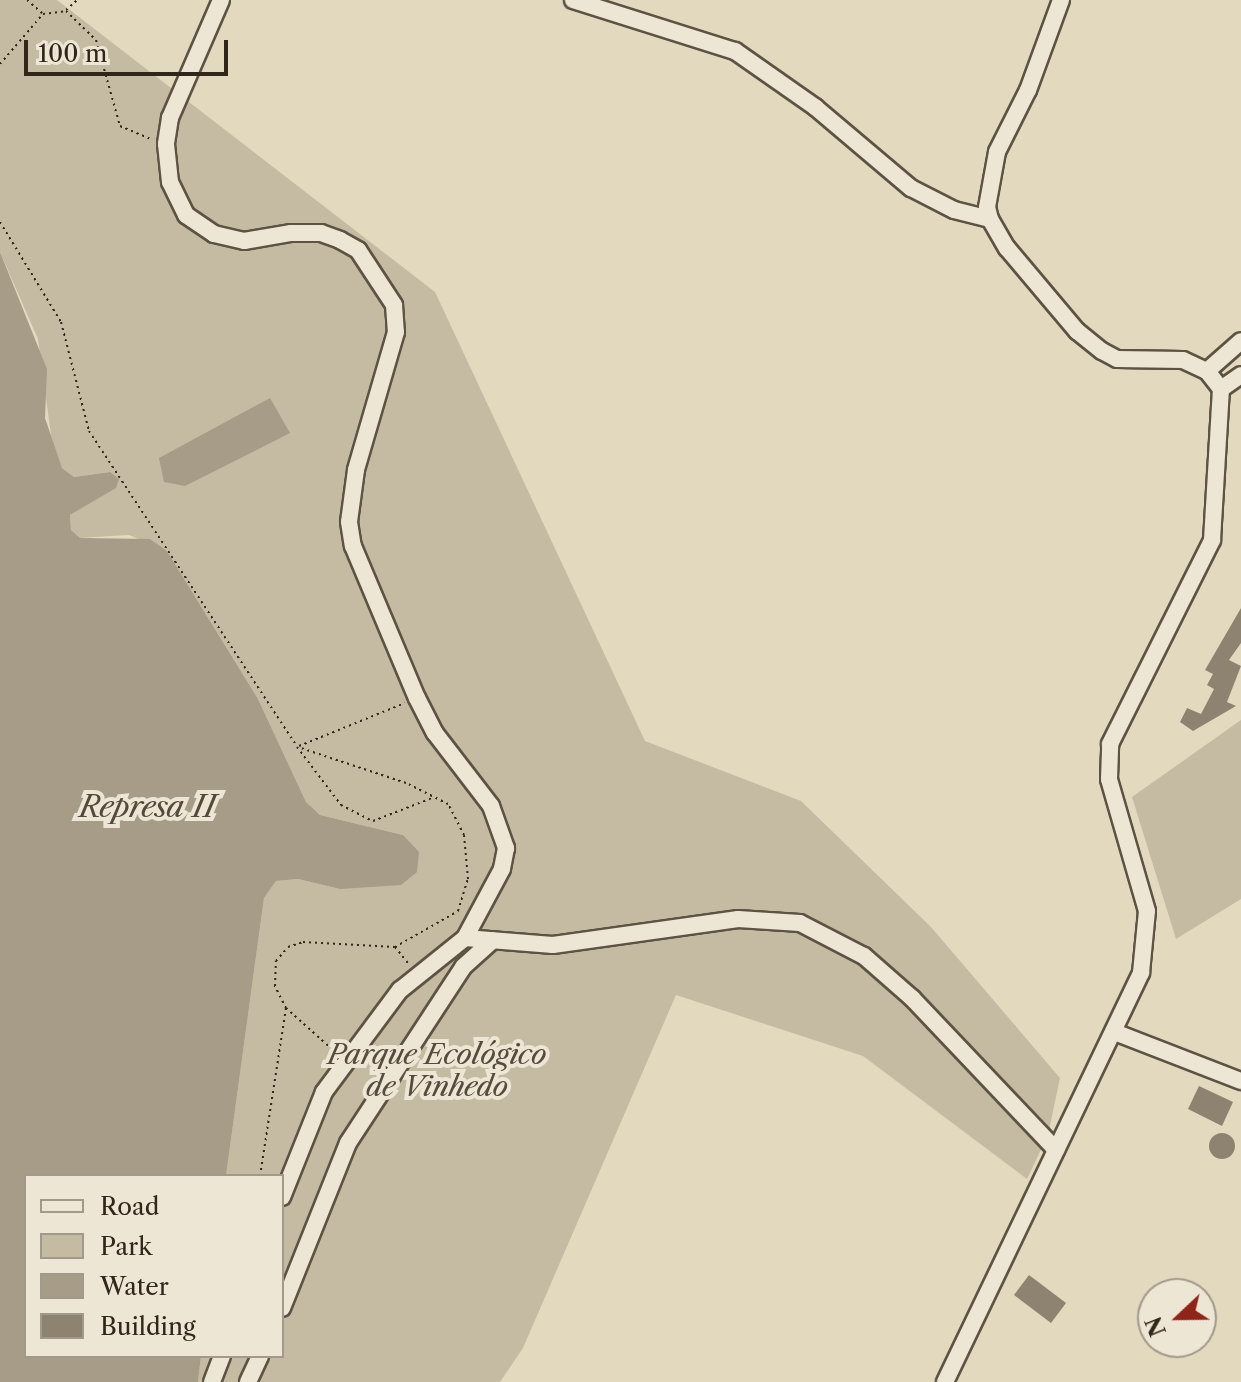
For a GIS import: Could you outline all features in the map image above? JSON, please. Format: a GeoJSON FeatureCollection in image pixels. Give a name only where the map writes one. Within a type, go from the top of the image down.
{"type":"FeatureCollection","features":[{"type":"Feature","properties":{"kind":"street"},"geometry":{"type":"LineString","coordinates":[[221,0],[178,93],[166,144],[170,182],[186,215],[214,234],[244,241],[291,233],[321,233],[340,240],[358,250],[394,305],[396,332],[356,470],[349,522],[361,570],[417,698],[435,733],[491,806],[506,848],[502,869],[465,938],[416,974],[345,1061],[324,1092],[284,1192]]}},
{"type":"Feature","properties":{"kind":"street"},"geometry":{"type":"LineString","coordinates":[[573,0],[735,51],[815,107],[911,188],[954,210],[990,219]]}},
{"type":"Feature","properties":{"kind":"street"},"geometry":{"type":"LineString","coordinates":[[945,1382],[1056,1150],[1117,1033],[1141,973],[1148,934],[1147,911],[1109,779],[1110,744],[1212,540],[1221,389],[1207,371],[1183,360],[1117,359],[1102,351],[1077,331],[1007,248],[990,219],[988,196],[997,152],[1028,90],[1061,0]]}},
{"type":"Feature","properties":{"kind":"street"},"geometry":{"type":"LineString","coordinates":[[1207,371],[1241,341]]}},
{"type":"Feature","properties":{"kind":"street"},"geometry":{"type":"LineString","coordinates":[[1221,389],[1241,375]]}},
{"type":"Feature","properties":{"kind":"street"},"geometry":{"type":"LineString","coordinates":[[465,938],[553,945],[738,919],[800,923],[864,956],[888,977],[1056,1150]]}},
{"type":"Feature","properties":{"kind":"street"},"geometry":{"type":"LineString","coordinates":[[284,1303],[348,1143],[463,967],[493,940]]}},
{"type":"Feature","properties":{"kind":"street"},"geometry":{"type":"LineString","coordinates":[[1117,1033],[1241,1081]]}},
{"type":"Feature","properties":{"kind":"street"},"geometry":{"type":"LineString","coordinates":[[212,1382],[221,1358]]}},
{"type":"Feature","properties":{"kind":"street"},"geometry":{"type":"LineString","coordinates":[[248,1382],[259,1358]]}},
{"type":"Feature","properties":{"kind":"path"},"geometry":{"type":"LineString","coordinates":[[27,0],[43,14]]}},
{"type":"Feature","properties":{"kind":"path"},"geometry":{"type":"LineString","coordinates":[[0,64],[43,14],[66,11],[77,0]]}},
{"type":"Feature","properties":{"kind":"path"},"geometry":{"type":"LineString","coordinates":[[66,11],[96,40],[120,126],[166,144]]}},
{"type":"Feature","properties":{"kind":"path"},"geometry":{"type":"LineString","coordinates":[[0,222],[61,322],[89,431],[297,747],[341,805],[373,821],[432,798]]}},
{"type":"Feature","properties":{"kind":"path"},"geometry":{"type":"LineString","coordinates":[[297,747],[417,698]]}},
{"type":"Feature","properties":{"kind":"path"},"geometry":{"type":"LineString","coordinates":[[297,747],[406,783],[448,804],[464,835],[468,879],[458,911],[395,947],[303,942],[288,947],[276,961],[275,986],[286,1008],[345,1061]]}},
{"type":"Feature","properties":{"kind":"path"},"geometry":{"type":"LineString","coordinates":[[395,947],[416,974]]}},
{"type":"Feature","properties":{"kind":"path"},"geometry":{"type":"LineString","coordinates":[[260,1174],[286,1008]]}},
{"type":"Feature","properties":{"kind":"green space","name":"Parque Ecológico de Vinhedo"},"geometry":{"type":"Polygon","coordinates":[[[0,0],[57,0],[435,292],[645,741],[801,801],[931,927],[1060,1078],[1048,1135],[1027,1179],[863,1056],[676,995],[523,1348],[500,1382],[198,1382],[201,1358],[284,1358],[284,1174],[226,1174],[264,898],[276,881],[298,879],[340,889],[403,835],[320,815],[306,802],[258,699],[167,551],[129,535],[80,538],[71,530],[70,515],[115,488],[110,472],[74,477],[62,468],[53,450],[38,339],[0,252],[0,0]]]}},
{"type":"Feature","properties":{"kind":"green space"},"geometry":{"type":"Polygon","coordinates":[[[1241,720],[1241,899],[1176,939],[1132,797],[1241,720]]]}},
{"type":"Feature","properties":{"kind":"water","name":"Represa II"},"geometry":{"type":"Polygon","coordinates":[[[0,252],[47,369],[45,418],[62,468],[74,477],[110,472],[119,479],[116,488],[70,515],[71,530],[80,538],[150,539],[167,551],[258,699],[306,802],[320,815],[403,835],[419,852],[417,872],[401,885],[340,889],[298,879],[276,881],[264,898],[226,1174],[24,1174],[24,1358],[201,1358],[198,1382],[0,1382],[0,252]]]}},
{"type":"Feature","properties":{"kind":"water"},"geometry":{"type":"Polygon","coordinates":[[[270,398],[290,433],[185,486],[164,482],[159,458],[270,398]]]}},
{"type":"Feature","properties":{"kind":"building"},"geometry":{"type":"Polygon","coordinates":[[[1241,608],[1241,643],[1229,660],[1241,666],[1227,702],[1236,706],[1193,731],[1180,722],[1187,708],[1201,714],[1214,689],[1207,685],[1213,674],[1205,670],[1241,608]]]}},
{"type":"Feature","properties":{"kind":"building"},"geometry":{"type":"Polygon","coordinates":[[[1199,1086],[1233,1102],[1222,1126],[1188,1109],[1199,1086]]]}},
{"type":"Feature","properties":{"kind":"building"},"geometry":{"type":"Polygon","coordinates":[[[1222,1133],[1231,1137],[1235,1146],[1231,1155],[1222,1159],[1213,1155],[1209,1146],[1213,1137],[1222,1133]]]}},
{"type":"Feature","properties":{"kind":"building"},"geometry":{"type":"Polygon","coordinates":[[[1029,1275],[1066,1303],[1051,1323],[1014,1295],[1029,1275]]]}}]}
